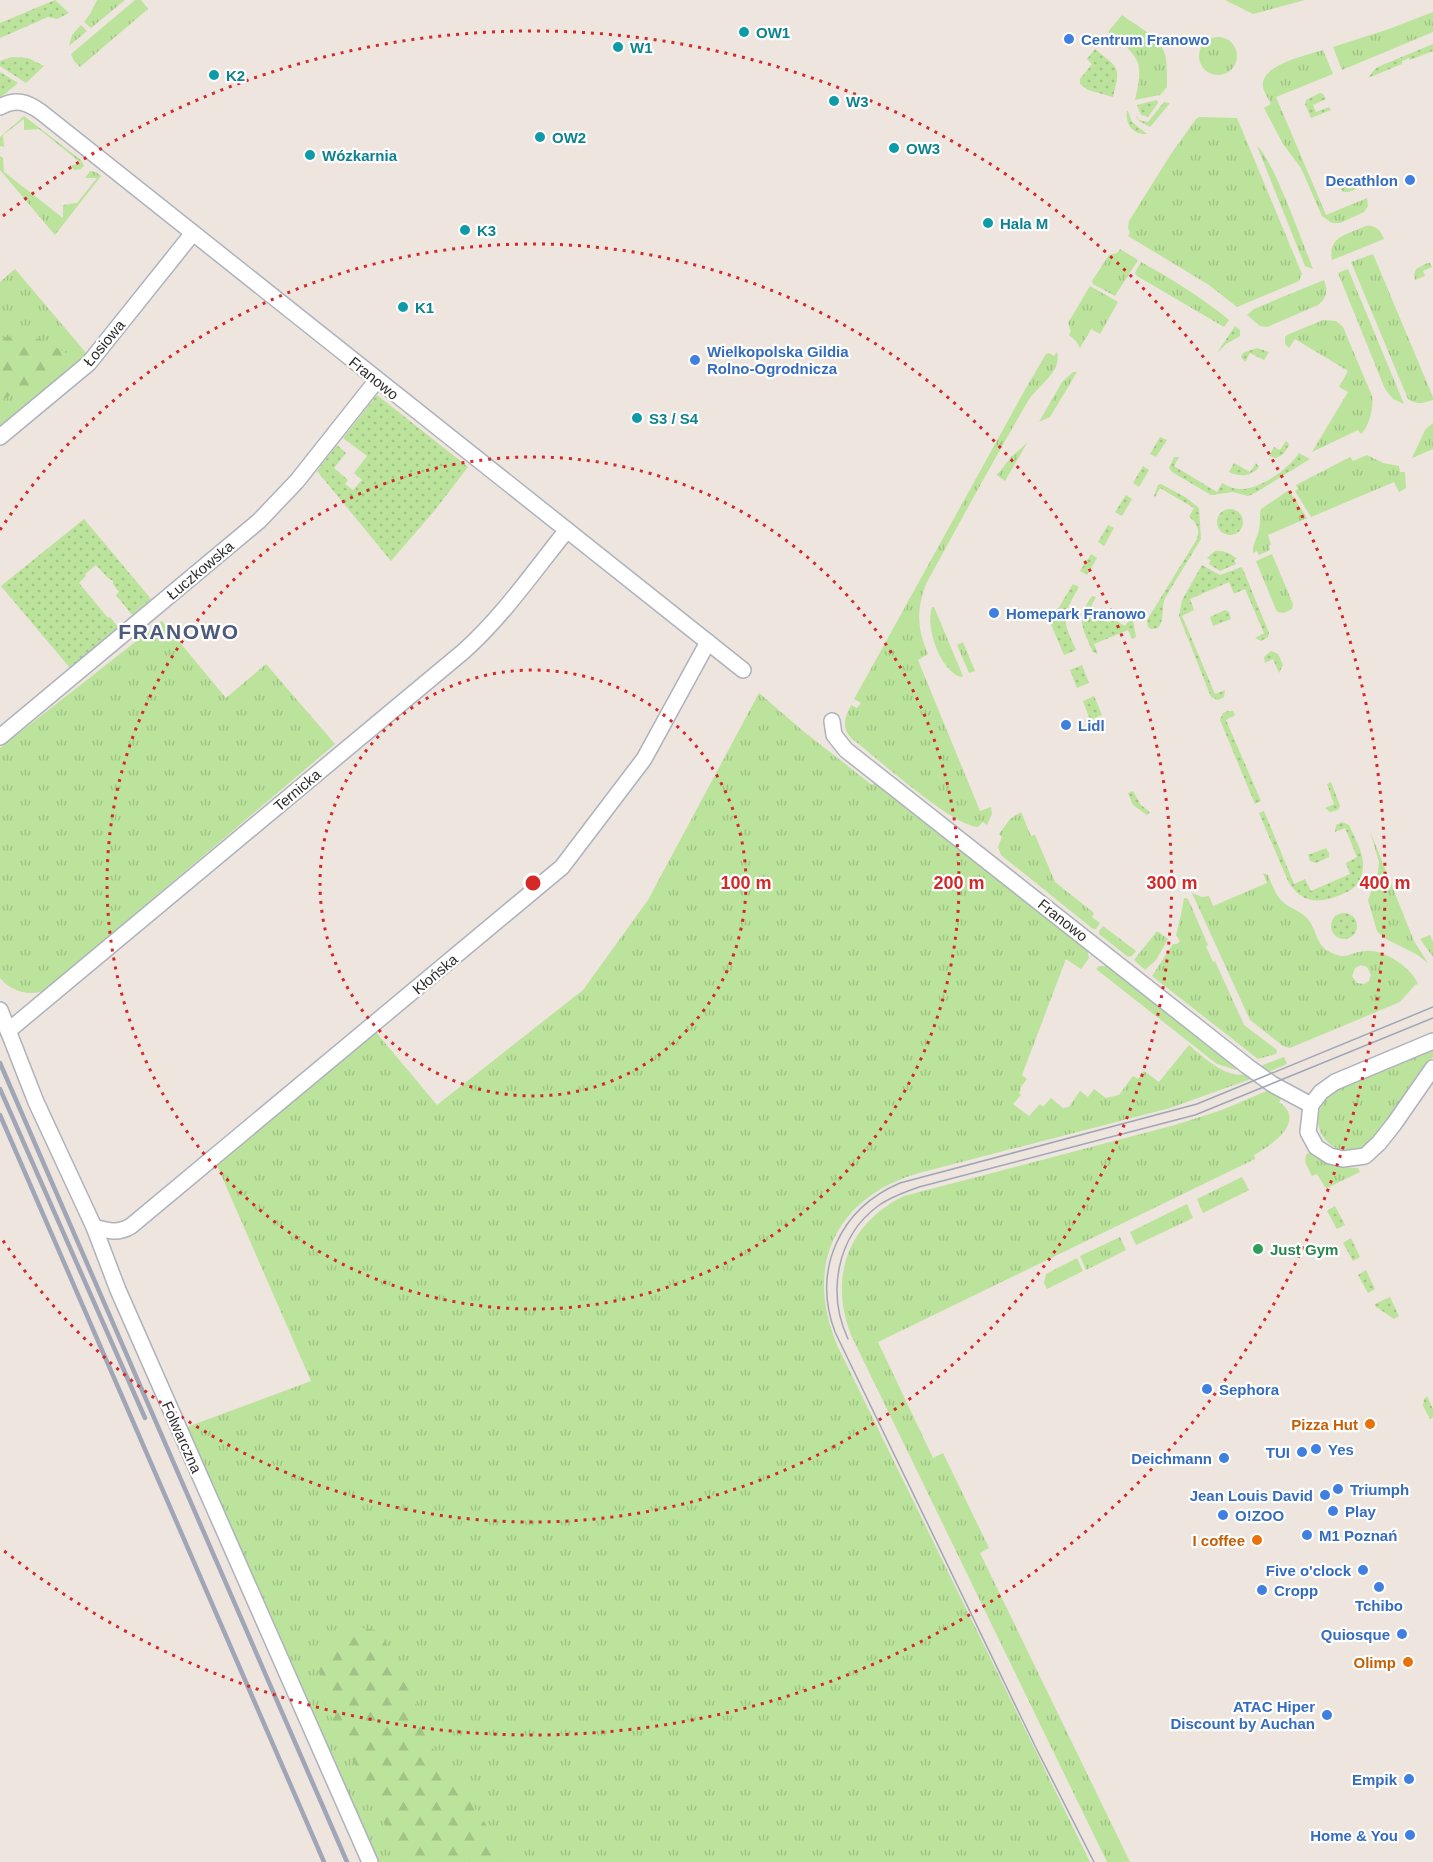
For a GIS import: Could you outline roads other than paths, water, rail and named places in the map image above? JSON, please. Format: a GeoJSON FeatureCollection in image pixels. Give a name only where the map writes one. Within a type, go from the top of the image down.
{"type":"FeatureCollection","features":[{"type":"Feature","properties":{"kind":"street","name":"Franowo"},"geometry":{"type":"LineString","coordinates":[[0,107],[9,102],[18,101],[36,109],[743,670]]}},
{"type":"Feature","properties":{"kind":"street","name":"Łosiowa"},"geometry":{"type":"LineString","coordinates":[[0,437],[89,363],[193,233]]}},
{"type":"Feature","properties":{"kind":"street","name":"Łuczkowska"},"geometry":{"type":"LineString","coordinates":[[0,737],[259,521],[297,482],[377,380]]}},
{"type":"Feature","properties":{"kind":"street","name":"Ternicka"},"geometry":{"type":"LineString","coordinates":[[8,1031],[479,638],[567,530]]}},
{"type":"Feature","properties":{"kind":"street","name":"Kłońska"},"geometry":{"type":"LineString","coordinates":[[94,1227],[112,1232],[123,1231],[131,1226],[562,867],[644,759],[708,642]]}},
{"type":"Feature","properties":{"kind":"street","name":"Franowo"},"geometry":{"type":"LineString","coordinates":[[832,721],[834,735],[846,750],[1246,1065],[1272,1084],[1311,1105]]}},
{"type":"Feature","properties":{"kind":"street","name":"Folwarczna"},"geometry":{"type":"LineString","coordinates":[[0,1010],[36,1102],[94,1227],[118,1290],[370,1862]]}},
{"type":"Feature","properties":{"kind":"street"},"geometry":{"type":"LineString","coordinates":[[1433,1041],[1335,1082],[1321,1092],[1311,1105],[1308,1132],[1316,1147],[1329,1156],[1343,1159],[1365,1156],[1394,1125],[1433,1068]]}},
{"type":"Feature","properties":{"kind":"tram line"},"geometry":{"type":"LineString","coordinates":[[1094,1862],[1036,1748],[835,1332],[829,1309],[827,1286],[829,1264],[836,1244],[847,1225],[861,1209],[879,1194],[900,1183],[1197,1104],[1433,1007]]}},
{"type":"Feature","properties":{"kind":"tram line"},"geometry":{"type":"LineString","coordinates":[[848,1339],[838,1304],[839,1267],[853,1234],[864,1219],[888,1200],[919,1187],[1195,1115],[1433,1018]]}},
{"type":"Feature","properties":{"kind":"railway"},"geometry":{"type":"LineString","coordinates":[[0,1063],[347,1862]]}},
{"type":"Feature","properties":{"kind":"railway"},"geometry":{"type":"LineString","coordinates":[[0,1089],[145,1418]]}},
{"type":"Feature","properties":{"kind":"railway"},"geometry":{"type":"LineString","coordinates":[[0,1115],[324,1862]]}},
{"type":"Feature","properties":{"kind":"place","name":"OW1"},"geometry":{"type":"Point","coordinates":[744,32]}},
{"type":"Feature","properties":{"kind":"place","name":"Centrum Franowo"},"geometry":{"type":"Point","coordinates":[1069,39]}},
{"type":"Feature","properties":{"kind":"place","name":"W1"},"geometry":{"type":"Point","coordinates":[618,47]}},
{"type":"Feature","properties":{"kind":"place","name":"K2"},"geometry":{"type":"Point","coordinates":[214,75]}},
{"type":"Feature","properties":{"kind":"place","name":"W3"},"geometry":{"type":"Point","coordinates":[834,101]}},
{"type":"Feature","properties":{"kind":"place","name":"OW2"},"geometry":{"type":"Point","coordinates":[540,137]}},
{"type":"Feature","properties":{"kind":"place","name":"OW3"},"geometry":{"type":"Point","coordinates":[894,148]}},
{"type":"Feature","properties":{"kind":"place","name":"Wózkarnia"},"geometry":{"type":"Point","coordinates":[310,155]}},
{"type":"Feature","properties":{"kind":"place","name":"Decathlon"},"geometry":{"type":"Point","coordinates":[1410,180]}},
{"type":"Feature","properties":{"kind":"place","name":"Hala M"},"geometry":{"type":"Point","coordinates":[988,223]}},
{"type":"Feature","properties":{"kind":"place","name":"K3"},"geometry":{"type":"Point","coordinates":[465,230]}},
{"type":"Feature","properties":{"kind":"place","name":"K1"},"geometry":{"type":"Point","coordinates":[403,307]}},
{"type":"Feature","properties":{"kind":"place","name":"Wielkopolska Gildia Rolno-Ogrodnicza"},"geometry":{"type":"Point","coordinates":[695,360]}},
{"type":"Feature","properties":{"kind":"place","name":"S3 / S4"},"geometry":{"type":"Point","coordinates":[637,418]}},
{"type":"Feature","properties":{"kind":"place","name":"Homepark Franowo"},"geometry":{"type":"Point","coordinates":[994,613]}},
{"type":"Feature","properties":{"kind":"place","name":"Lidl"},"geometry":{"type":"Point","coordinates":[1066,725]}},
{"type":"Feature","properties":{"kind":"place","name":"Just Gym"},"geometry":{"type":"Point","coordinates":[1258,1249]}},
{"type":"Feature","properties":{"kind":"place","name":"Sephora"},"geometry":{"type":"Point","coordinates":[1207,1389]}},
{"type":"Feature","properties":{"kind":"place","name":"Pizza Hut"},"geometry":{"type":"Point","coordinates":[1370,1424]}},
{"type":"Feature","properties":{"kind":"place","name":"Yes"},"geometry":{"type":"Point","coordinates":[1316,1449]}},
{"type":"Feature","properties":{"kind":"place","name":"TUI"},"geometry":{"type":"Point","coordinates":[1302,1452]}},
{"type":"Feature","properties":{"kind":"place","name":"Deichmann"},"geometry":{"type":"Point","coordinates":[1224,1458]}},
{"type":"Feature","properties":{"kind":"place","name":"Triumph"},"geometry":{"type":"Point","coordinates":[1338,1489]}},
{"type":"Feature","properties":{"kind":"place","name":"Jean Louis David"},"geometry":{"type":"Point","coordinates":[1325,1495]}},
{"type":"Feature","properties":{"kind":"place","name":"Play"},"geometry":{"type":"Point","coordinates":[1333,1511]}},
{"type":"Feature","properties":{"kind":"place","name":"O!ZOO"},"geometry":{"type":"Point","coordinates":[1223,1515]}},
{"type":"Feature","properties":{"kind":"place","name":"M1 Poznań"},"geometry":{"type":"Point","coordinates":[1307,1535]}},
{"type":"Feature","properties":{"kind":"place","name":"I coffee"},"geometry":{"type":"Point","coordinates":[1257,1540]}},
{"type":"Feature","properties":{"kind":"place","name":"Five o'clock"},"geometry":{"type":"Point","coordinates":[1363,1570]}},
{"type":"Feature","properties":{"kind":"place","name":"Tchibo"},"geometry":{"type":"Point","coordinates":[1379,1587]}},
{"type":"Feature","properties":{"kind":"place","name":"Cropp"},"geometry":{"type":"Point","coordinates":[1262,1590]}},
{"type":"Feature","properties":{"kind":"place","name":"Quiosque"},"geometry":{"type":"Point","coordinates":[1402,1634]}},
{"type":"Feature","properties":{"kind":"place","name":"Olimp"},"geometry":{"type":"Point","coordinates":[1408,1662]}},
{"type":"Feature","properties":{"kind":"place","name":"ATAC Hiper Discount by Auchan"},"geometry":{"type":"Point","coordinates":[1327,1715]}},
{"type":"Feature","properties":{"kind":"place","name":"Empik"},"geometry":{"type":"Point","coordinates":[1409,1779]}},
{"type":"Feature","properties":{"kind":"place","name":"Home & You"},"geometry":{"type":"Point","coordinates":[1410,1835]}},
{"type":"Feature","properties":{"kind":"district","name":"FRANOWO"},"geometry":{"type":"Point","coordinates":[179,631]}}]}
